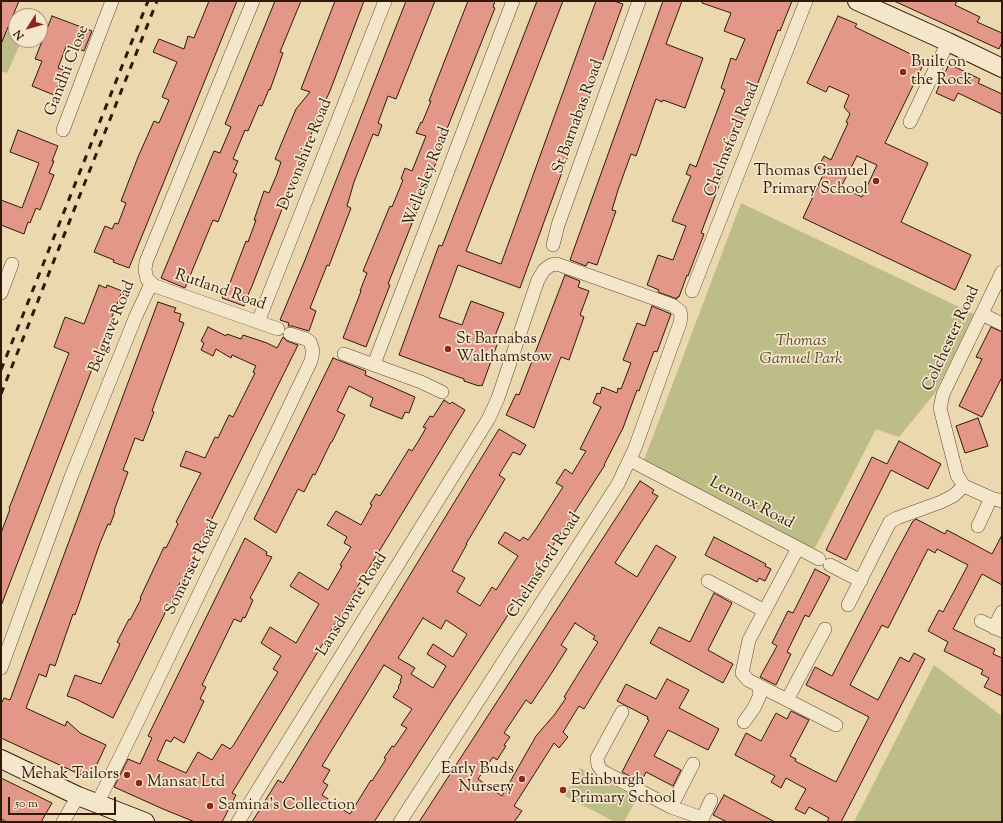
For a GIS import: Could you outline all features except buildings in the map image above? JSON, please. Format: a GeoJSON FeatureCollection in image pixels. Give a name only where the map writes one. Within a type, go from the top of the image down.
{"type":"FeatureCollection","features":[{"type":"Feature","properties":{"kind":"street","name":"Gandhi Close"},"geometry":{"type":"LineString","coordinates":[[63,130],[112,1]]}},
{"type":"Feature","properties":{"kind":"street","name":"Belgrave Road"},"geometry":{"type":"LineString","coordinates":[[1,668],[71,477],[140,307],[151,284],[146,276],[146,262],[253,1]]}},
{"type":"Feature","properties":{"kind":"street","name":"Devonshire Road"},"geometry":{"type":"LineString","coordinates":[[258,322],[385,1]]}},
{"type":"Feature","properties":{"kind":"street","name":"Wellesley Road"},"geometry":{"type":"LineString","coordinates":[[374,364],[513,1]]}},
{"type":"Feature","properties":{"kind":"street","name":"St Barnabas Road"},"geometry":{"type":"LineString","coordinates":[[553,245],[561,218],[639,1]]}},
{"type":"Feature","properties":{"kind":"street","name":"Chelmsford Road"},"geometry":{"type":"LineString","coordinates":[[692,291],[806,1]]}},
{"type":"Feature","properties":{"kind":"street"},"geometry":{"type":"LineString","coordinates":[[856,1],[1002,68]]}},
{"type":"Feature","properties":{"kind":"street"},"geometry":{"type":"LineString","coordinates":[[910,122],[948,42]]}},
{"type":"Feature","properties":{"kind":"street"},"geometry":{"type":"LineString","coordinates":[[1,294],[12,264]]}},
{"type":"Feature","properties":{"kind":"street","name":"Chelmsford Road"},"geometry":{"type":"LineString","coordinates":[[400,822],[614,491],[630,460],[680,323],[680,311],[672,305],[638,292],[554,264],[544,270],[538,280],[495,405]]}},
{"type":"Feature","properties":{"kind":"street","name":"Colchester Road"},"geometry":{"type":"LineString","coordinates":[[964,486],[957,474],[940,408],[943,394],[1002,272]]}},
{"type":"Feature","properties":{"kind":"street","name":"Rutland Road"},"geometry":{"type":"LineString","coordinates":[[151,284],[160,289],[306,339],[312,346]]}},
{"type":"Feature","properties":{"kind":"street"},"geometry":{"type":"LineString","coordinates":[[982,314],[1002,324]]}},
{"type":"Feature","properties":{"kind":"street","name":"Somerset Road"},"geometry":{"type":"LineString","coordinates":[[97,804],[311,362],[313,354],[312,346]]}},
{"type":"Feature","properties":{"kind":"street"},"geometry":{"type":"LineString","coordinates":[[344,354],[421,382],[442,392]]}},
{"type":"Feature","properties":{"kind":"street","name":"Lansdowne Road"},"geometry":{"type":"LineString","coordinates":[[238,822],[485,425],[495,405]]}},
{"type":"Feature","properties":{"kind":"street","name":"Lennox Road"},"geometry":{"type":"LineString","coordinates":[[630,460],[798,548],[749,640],[742,673],[748,680],[759,687],[836,725]]}},
{"type":"Feature","properties":{"kind":"street"},"geometry":{"type":"LineString","coordinates":[[848,605],[890,522],[941,502],[953,496],[964,486],[996,499],[978,526]]}},
{"type":"Feature","properties":{"kind":"street"},"geometry":{"type":"LineString","coordinates":[[798,548],[861,580]]}},
{"type":"Feature","properties":{"kind":"street"},"geometry":{"type":"LineString","coordinates":[[708,581],[764,611]]}},
{"type":"Feature","properties":{"kind":"street"},"geometry":{"type":"LineString","coordinates":[[981,621],[998,629],[1002,612]]}},
{"type":"Feature","properties":{"kind":"street"},"geometry":{"type":"LineString","coordinates":[[787,700],[825,629]]}},
{"type":"Feature","properties":{"kind":"street"},"geometry":{"type":"LineString","coordinates":[[744,722],[754,708],[760,695],[759,687]]}},
{"type":"Feature","properties":{"kind":"street"},"geometry":{"type":"LineString","coordinates":[[622,712],[597,758],[598,765],[602,771],[671,807],[702,820],[710,800]]}},
{"type":"Feature","properties":{"kind":"street"},"geometry":{"type":"LineString","coordinates":[[1,759],[78,796],[145,822]]}},
{"type":"Feature","properties":{"kind":"street"},"geometry":{"type":"LineString","coordinates":[[671,807],[693,764]]}},
{"type":"Feature","properties":{"kind":"street"},"geometry":{"type":"LineString","coordinates":[[63,822],[78,796]]}},
{"type":"Feature","properties":{"kind":"green space"},"geometry":{"type":"Polygon","coordinates":[[[1,28],[8,31],[8,48],[18,48],[7,73],[1,71],[1,28]]]}},
{"type":"Feature","properties":{"kind":"green space","name":"Thomas Gamuel Park"},"geometry":{"type":"Polygon","coordinates":[[[741,203],[974,314],[935,393],[899,437],[876,429],[815,548],[800,543],[644,460],[741,203]]]}},
{"type":"Feature","properties":{"kind":"green space"},"geometry":{"type":"Polygon","coordinates":[[[934,665],[1002,716],[1002,822],[854,822],[934,665]]]}},
{"type":"Feature","properties":{"kind":"green space"},"geometry":{"type":"Polygon","coordinates":[[[580,768],[637,798],[624,822],[615,822],[565,796],[580,768]]]}},
{"type":"Feature","properties":{"kind":"railway"},"geometry":{"type":"LineString","coordinates":[[1,370],[148,1]]}},
{"type":"Feature","properties":{"kind":"railway"},"geometry":{"type":"LineString","coordinates":[[1,394],[157,1]]}},
{"type":"Feature","properties":{"kind":"place","name":"Built on the Rock"},"geometry":{"type":"Point","coordinates":[903,72]}},
{"type":"Feature","properties":{"kind":"place","name":"Thomas Gamuel Primary School"},"geometry":{"type":"Point","coordinates":[876,181]}},
{"type":"Feature","properties":{"kind":"place","name":"St Barnabas Walthamstow"},"geometry":{"type":"Point","coordinates":[448,349]}},
{"type":"Feature","properties":{"kind":"place","name":"Mehak Tailors"},"geometry":{"type":"Point","coordinates":[127,775]}},
{"type":"Feature","properties":{"kind":"place","name":"Early Buds Nursery"},"geometry":{"type":"Point","coordinates":[522,779]}},
{"type":"Feature","properties":{"kind":"place","name":"Mansat Ltd"},"geometry":{"type":"Point","coordinates":[139,783]}},
{"type":"Feature","properties":{"kind":"place","name":"Edinburgh Primary School"},"geometry":{"type":"Point","coordinates":[563,790]}},
{"type":"Feature","properties":{"kind":"place","name":"Samina's Collection"},"geometry":{"type":"Point","coordinates":[210,806]}}]}
